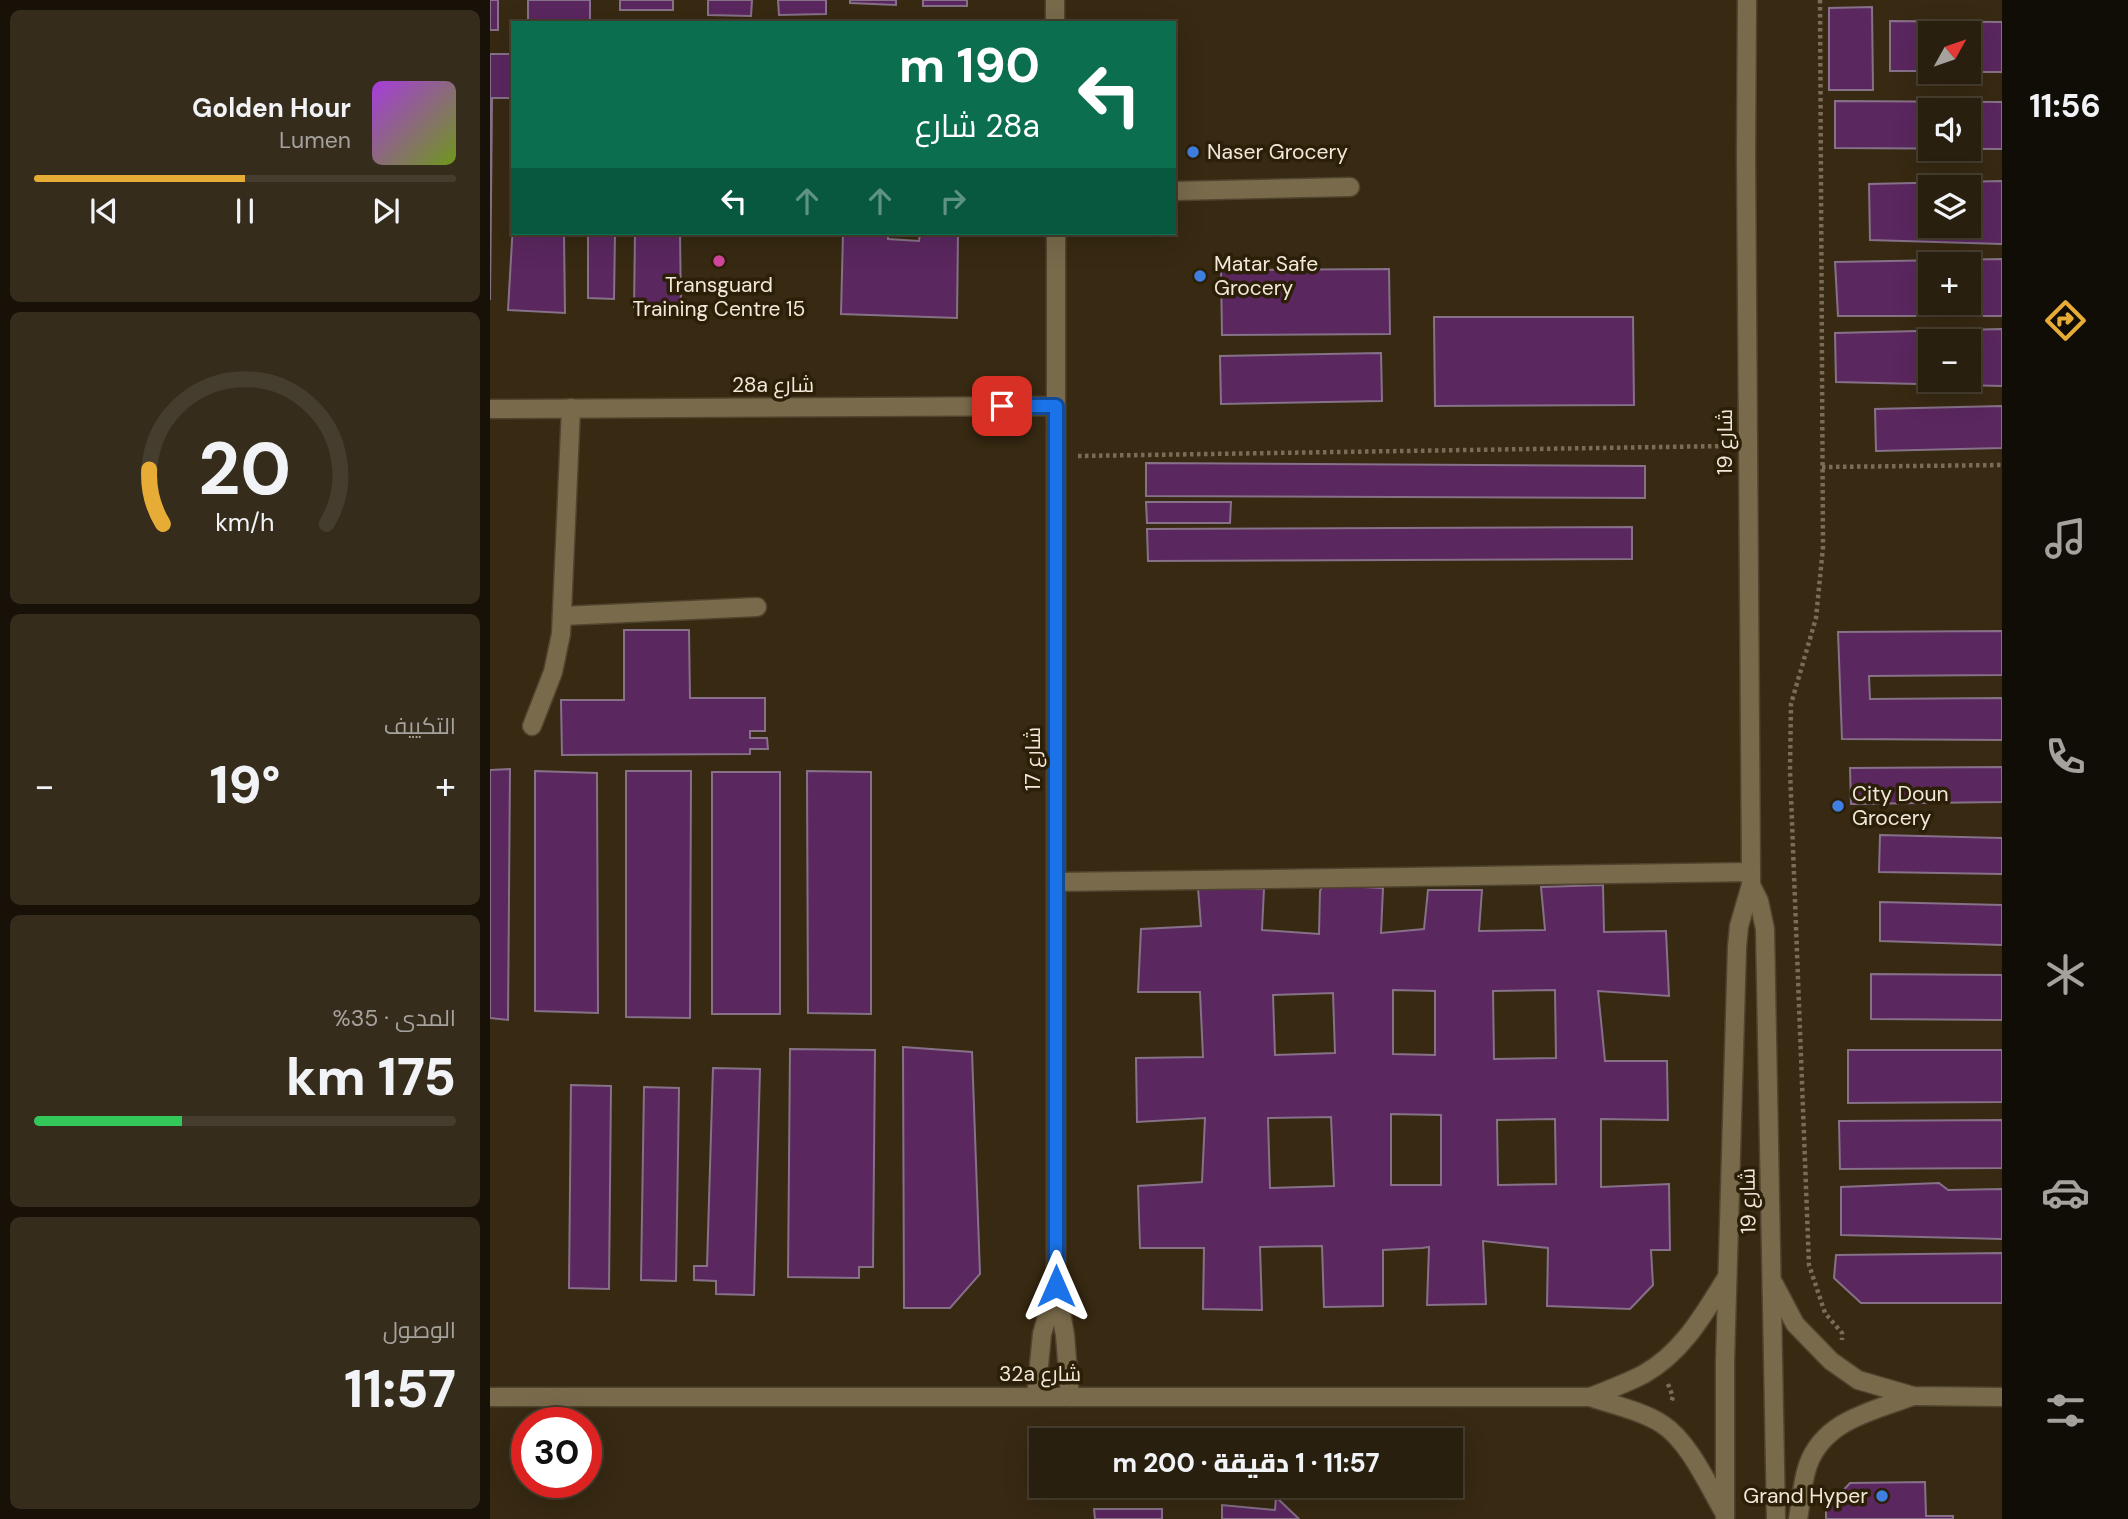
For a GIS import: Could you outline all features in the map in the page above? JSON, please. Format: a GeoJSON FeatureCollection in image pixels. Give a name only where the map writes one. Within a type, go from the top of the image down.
{"type":"FeatureCollection","features":[{"type":"Feature","properties":{"kind":"street"},"geometry":{"type":"LineString","coordinates":[[1055,0],[1055,21]]}},
{"type":"Feature","properties":{"kind":"street","name":"شارع 19"},"geometry":{"type":"LineString","coordinates":[[1725,1517],[1725,1362],[1737,947],[1751,878],[1747,0]]}},
{"type":"Feature","properties":{"kind":"street"},"geometry":{"type":"LineString","coordinates":[[1176,191],[1350,187]]}},
{"type":"Feature","properties":{"kind":"street","name":"شارع 17"},"geometry":{"type":"LineString","coordinates":[[1056,235],[1056,1286],[1065,1335],[1070,1397]]}},
{"type":"Feature","properties":{"kind":"street","name":"28a شارع"},"geometry":{"type":"LineString","coordinates":[[490,409],[1056,406]]}},
{"type":"Feature","properties":{"kind":"street"},"geometry":{"type":"LineString","coordinates":[[531,726],[559,651],[571,408]]}},
{"type":"Feature","properties":{"kind":"street"},"geometry":{"type":"LineString","coordinates":[[562,616],[757,607]]}},
{"type":"Feature","properties":{"kind":"street"},"geometry":{"type":"LineString","coordinates":[[1056,881],[1751,878]]}},
{"type":"Feature","properties":{"kind":"street","name":"شارع 19"},"geometry":{"type":"LineString","coordinates":[[1751,878],[1765,929],[1776,1519]]}},
{"type":"Feature","properties":{"kind":"street","name":"32a شارع"},"geometry":{"type":"LineString","coordinates":[[1590,1397],[1643,1375],[1661,1363],[1696,1327],[1728,1276]]}},
{"type":"Feature","properties":{"kind":"street"},"geometry":{"type":"LineString","coordinates":[[1773,1281],[1795,1324],[1812,1344],[1858,1380],[1913,1396],[2002,1397]]}},
{"type":"Feature","properties":{"kind":"street","name":"شارع 17"},"geometry":{"type":"LineString","coordinates":[[1036,1396],[1042,1335],[1056,1286]]}},
{"type":"Feature","properties":{"kind":"street"},"geometry":{"type":"LineString","coordinates":[[1798,1519],[1807,1468],[1820,1442],[1837,1426],[1913,1396]]}},
{"type":"Feature","properties":{"kind":"street","name":"32a شارع"},"geometry":{"type":"LineString","coordinates":[[490,1397],[1590,1397],[1663,1424],[1672,1432],[1691,1456],[1725,1517]]}},
{"type":"Feature","properties":{"kind":"path"},"geometry":{"type":"LineString","coordinates":[[1820,0],[1823,547],[1816,618],[1791,704],[1790,770],[1809,1265],[1825,1313],[1842,1333],[1842,1368]]}},
{"type":"Feature","properties":{"kind":"path"},"geometry":{"type":"LineString","coordinates":[[1056,456],[1748,446]]}},
{"type":"Feature","properties":{"kind":"path"},"geometry":{"type":"LineString","coordinates":[[1822,467],[2002,465]]}},
{"type":"Feature","properties":{"kind":"path"},"geometry":{"type":"LineString","coordinates":[[1661,1363],[1672,1397],[1663,1424]]}},
{"type":"Feature","properties":{"kind":"building"},"geometry":{"type":"Polygon","coordinates":[[[490,0],[498,0],[498,30],[490,30],[490,0]]]}},
{"type":"Feature","properties":{"kind":"building"},"geometry":{"type":"Polygon","coordinates":[[[528,0],[590,0],[590,21],[528,21],[528,0]]]}},
{"type":"Feature","properties":{"kind":"building"},"geometry":{"type":"Polygon","coordinates":[[[620,0],[673,0],[673,10],[620,10],[620,0]]]}},
{"type":"Feature","properties":{"kind":"building"},"geometry":{"type":"Polygon","coordinates":[[[708,0],[752,0],[751,16],[708,15],[708,0]]]}},
{"type":"Feature","properties":{"kind":"building"},"geometry":{"type":"Polygon","coordinates":[[[778,0],[826,0],[826,14],[779,15],[778,0]]]}},
{"type":"Feature","properties":{"kind":"building"},"geometry":{"type":"Polygon","coordinates":[[[850,0],[896,0],[896,5],[850,3],[850,0]]]}},
{"type":"Feature","properties":{"kind":"building"},"geometry":{"type":"Polygon","coordinates":[[[923,0],[967,0],[967,6],[923,6],[923,0]]]}},
{"type":"Feature","properties":{"kind":"building"},"geometry":{"type":"Polygon","coordinates":[[[1872,7],[1873,90],[1829,90],[1829,8],[1872,7]]]}},
{"type":"Feature","properties":{"kind":"building"},"geometry":{"type":"Polygon","coordinates":[[[1890,21],[1918,21],[1918,71],[1890,71],[1890,21]]]}},
{"type":"Feature","properties":{"kind":"building"},"geometry":{"type":"Polygon","coordinates":[[[1981,22],[2002,22],[2002,72],[1981,72],[1981,22]]]}},
{"type":"Feature","properties":{"kind":"building"},"geometry":{"type":"Polygon","coordinates":[[[490,54],[511,54],[511,98],[492,98],[490,300],[490,54]]]}},
{"type":"Feature","properties":{"kind":"building"},"geometry":{"type":"Polygon","coordinates":[[[1835,101],[1918,101],[1918,149],[1835,148],[1835,101]]]}},
{"type":"Feature","properties":{"kind":"building"},"geometry":{"type":"Polygon","coordinates":[[[1981,102],[2002,102],[2002,149],[1981,149],[1981,102]]]}},
{"type":"Feature","properties":{"kind":"building"},"geometry":{"type":"Polygon","coordinates":[[[1981,181],[2002,181],[2002,244],[1870,240],[1869,184],[1918,183],[1918,238],[1981,238],[1981,181]]]}},
{"type":"Feature","properties":{"kind":"building"},"geometry":{"type":"Polygon","coordinates":[[[512,235],[564,235],[565,313],[508,310],[512,235]]]}},
{"type":"Feature","properties":{"kind":"building"},"geometry":{"type":"Polygon","coordinates":[[[588,235],[615,235],[614,299],[588,298],[588,235]]]}},
{"type":"Feature","properties":{"kind":"building"},"geometry":{"type":"Polygon","coordinates":[[[635,235],[680,235],[681,308],[634,307],[635,235]]]}},
{"type":"Feature","properties":{"kind":"building"},"geometry":{"type":"Polygon","coordinates":[[[843,235],[888,235],[888,239],[919,241],[920,235],[958,235],[957,318],[841,314],[843,235]]]}},
{"type":"Feature","properties":{"kind":"building"},"geometry":{"type":"Polygon","coordinates":[[[1981,259],[2002,259],[2002,316],[1838,316],[1835,262],[1918,261],[1918,315],[1981,315],[1981,259]]]}},
{"type":"Feature","properties":{"kind":"building"},"geometry":{"type":"Polygon","coordinates":[[[1389,269],[1390,334],[1222,335],[1221,270],[1389,269]]]}},
{"type":"Feature","properties":{"kind":"building"},"geometry":{"type":"Polygon","coordinates":[[[1434,317],[1633,317],[1634,405],[1435,406],[1434,317]]]}},
{"type":"Feature","properties":{"kind":"building"},"geometry":{"type":"Polygon","coordinates":[[[2002,329],[2002,386],[1981,385],[1981,330],[2002,329]]]}},
{"type":"Feature","properties":{"kind":"building"},"geometry":{"type":"Polygon","coordinates":[[[1918,331],[1918,384],[1836,382],[1835,333],[1918,331]]]}},
{"type":"Feature","properties":{"kind":"building"},"geometry":{"type":"Polygon","coordinates":[[[1381,353],[1382,401],[1221,404],[1220,356],[1381,353]]]}},
{"type":"Feature","properties":{"kind":"building"},"geometry":{"type":"Polygon","coordinates":[[[2002,406],[2002,448],[1876,451],[1875,409],[2002,406]]]}},
{"type":"Feature","properties":{"kind":"building"},"geometry":{"type":"Polygon","coordinates":[[[1146,463],[1645,466],[1645,498],[1146,496],[1146,463]]]}},
{"type":"Feature","properties":{"kind":"building"},"geometry":{"type":"Polygon","coordinates":[[[1146,502],[1231,502],[1230,523],[1147,523],[1146,502]]]}},
{"type":"Feature","properties":{"kind":"building"},"geometry":{"type":"Polygon","coordinates":[[[1632,527],[1632,559],[1148,561],[1147,529],[1632,527]]]}},
{"type":"Feature","properties":{"kind":"building"},"geometry":{"type":"Polygon","coordinates":[[[624,630],[689,630],[690,698],[765,698],[765,731],[750,731],[750,738],[767,738],[768,749],[750,749],[750,754],[562,755],[561,700],[624,700],[624,630]]]}},
{"type":"Feature","properties":{"kind":"building"},"geometry":{"type":"Polygon","coordinates":[[[2002,631],[2002,675],[1869,676],[1870,699],[2002,698],[2002,740],[1842,739],[1838,632],[2002,631]]]}},
{"type":"Feature","properties":{"kind":"building"},"geometry":{"type":"Polygon","coordinates":[[[2002,767],[2002,802],[1851,804],[1850,768],[2002,767]]]}},
{"type":"Feature","properties":{"kind":"building"},"geometry":{"type":"Polygon","coordinates":[[[510,769],[508,1020],[490,1018],[490,770],[510,769]]]}},
{"type":"Feature","properties":{"kind":"building"},"geometry":{"type":"Polygon","coordinates":[[[535,771],[597,773],[598,1013],[535,1011],[535,771]]]}},
{"type":"Feature","properties":{"kind":"building"},"geometry":{"type":"Polygon","coordinates":[[[626,771],[691,771],[690,1018],[626,1017],[626,771]]]}},
{"type":"Feature","properties":{"kind":"building"},"geometry":{"type":"Polygon","coordinates":[[[807,771],[871,772],[871,1014],[808,1013],[807,771]]]}},
{"type":"Feature","properties":{"kind":"building"},"geometry":{"type":"Polygon","coordinates":[[[712,772],[780,772],[780,1014],[712,1014],[712,772]]]}},
{"type":"Feature","properties":{"kind":"building"},"geometry":{"type":"Polygon","coordinates":[[[1880,835],[2002,838],[2002,874],[1879,872],[1880,835]]]}},
{"type":"Feature","properties":{"kind":"building"},"geometry":{"type":"Polygon","coordinates":[[[1323,885],[1383,888],[1381,933],[1424,929],[1428,890],[1482,890],[1479,931],[1545,930],[1541,887],[1603,885],[1604,932],[1666,931],[1669,996],[1598,991],[1605,1061],[1667,1061],[1668,1120],[1601,1119],[1601,1187],[1669,1184],[1670,1250],[1651,1250],[1653,1285],[1630,1309],[1547,1306],[1548,1248],[1483,1241],[1486,1304],[1427,1305],[1429,1247],[1383,1250],[1383,1306],[1324,1307],[1322,1246],[1260,1247],[1262,1310],[1203,1309],[1204,1248],[1140,1248],[1138,1186],[1202,1182],[1205,1118],[1137,1122],[1136,1058],[1203,1057],[1200,992],[1138,992],[1141,929],[1201,926],[1198,888],[1264,889],[1262,930],[1319,934],[1320,891],[1323,885]],[[1393,990],[1393,1054],[1435,1055],[1435,991],[1393,990]],[[1555,990],[1493,991],[1494,1059],[1556,1058],[1555,990]],[[1333,993],[1273,995],[1275,1055],[1335,1053],[1333,993]],[[1391,1114],[1391,1185],[1441,1185],[1441,1115],[1391,1114]],[[1331,1117],[1268,1118],[1270,1188],[1334,1186],[1331,1117]],[[1555,1119],[1497,1120],[1498,1185],[1556,1184],[1555,1119]]]}},
{"type":"Feature","properties":{"kind":"building"},"geometry":{"type":"Polygon","coordinates":[[[1880,902],[2002,905],[2002,945],[1880,941],[1880,902]]]}},
{"type":"Feature","properties":{"kind":"building"},"geometry":{"type":"Polygon","coordinates":[[[1871,974],[2002,975],[2002,1020],[1871,1019],[1871,974]]]}},
{"type":"Feature","properties":{"kind":"building"},"geometry":{"type":"Polygon","coordinates":[[[903,1047],[972,1052],[980,1274],[950,1308],[904,1308],[903,1047]]]}},
{"type":"Feature","properties":{"kind":"building"},"geometry":{"type":"Polygon","coordinates":[[[790,1049],[875,1050],[873,1267],[859,1267],[859,1278],[788,1277],[790,1049]]]}},
{"type":"Feature","properties":{"kind":"building"},"geometry":{"type":"Polygon","coordinates":[[[1848,1050],[2002,1050],[2002,1102],[1848,1103],[1848,1050]]]}},
{"type":"Feature","properties":{"kind":"building"},"geometry":{"type":"Polygon","coordinates":[[[713,1068],[760,1069],[754,1295],[716,1294],[716,1281],[694,1280],[694,1266],[707,1266],[713,1068]]]}},
{"type":"Feature","properties":{"kind":"building"},"geometry":{"type":"Polygon","coordinates":[[[571,1085],[611,1086],[609,1289],[569,1288],[571,1085]]]}},
{"type":"Feature","properties":{"kind":"building"},"geometry":{"type":"Polygon","coordinates":[[[644,1087],[679,1088],[676,1281],[641,1280],[644,1087]]]}},
{"type":"Feature","properties":{"kind":"building"},"geometry":{"type":"Polygon","coordinates":[[[2002,1120],[2002,1168],[1840,1169],[1839,1121],[2002,1120]]]}},
{"type":"Feature","properties":{"kind":"building"},"geometry":{"type":"Polygon","coordinates":[[[1939,1183],[1948,1190],[2002,1189],[2002,1239],[1841,1235],[1841,1187],[1939,1183]]]}},
{"type":"Feature","properties":{"kind":"building"},"geometry":{"type":"Polygon","coordinates":[[[2002,1253],[2002,1303],[1861,1303],[1834,1278],[1836,1255],[2002,1253]]]}},
{"type":"Feature","properties":{"kind":"building","name":"Grand Hyper"},"geometry":{"type":"Polygon","coordinates":[[[1925,1482],[1926,1516],[1953,1516],[1953,1519],[1826,1519],[1826,1509],[1850,1483],[1925,1482]]]}},
{"type":"Feature","properties":{"kind":"building"},"geometry":{"type":"Polygon","coordinates":[[[1277,1498],[1299,1519],[1222,1519],[1222,1505],[1275,1510],[1277,1498]]]}},
{"type":"Feature","properties":{"kind":"building"},"geometry":{"type":"Polygon","coordinates":[[[1094,1509],[1162,1509],[1162,1519],[1095,1519],[1094,1509]]]}},
{"type":"Feature","properties":{"kind":"place","name":"Naser Grocery"},"geometry":{"type":"Point","coordinates":[1193,152]}},
{"type":"Feature","properties":{"kind":"place","name":"Transguard Training Centre 15"},"geometry":{"type":"Point","coordinates":[719,261]}},
{"type":"Feature","properties":{"kind":"place","name":"Matar Safe Grocery"},"geometry":{"type":"Point","coordinates":[1200,276]}},
{"type":"Feature","properties":{"kind":"place","name":"City Doun Grocery"},"geometry":{"type":"Point","coordinates":[1838,806]}},
{"type":"Feature","properties":{"kind":"place","name":"Grand Hyper"},"geometry":{"type":"Point","coordinates":[1882,1496]}},
{"type":"Feature","properties":{"kind":"route"},"geometry":{"type":"LineString","coordinates":[[1002,406],[1056,406],[1056,1286]]}}]}
